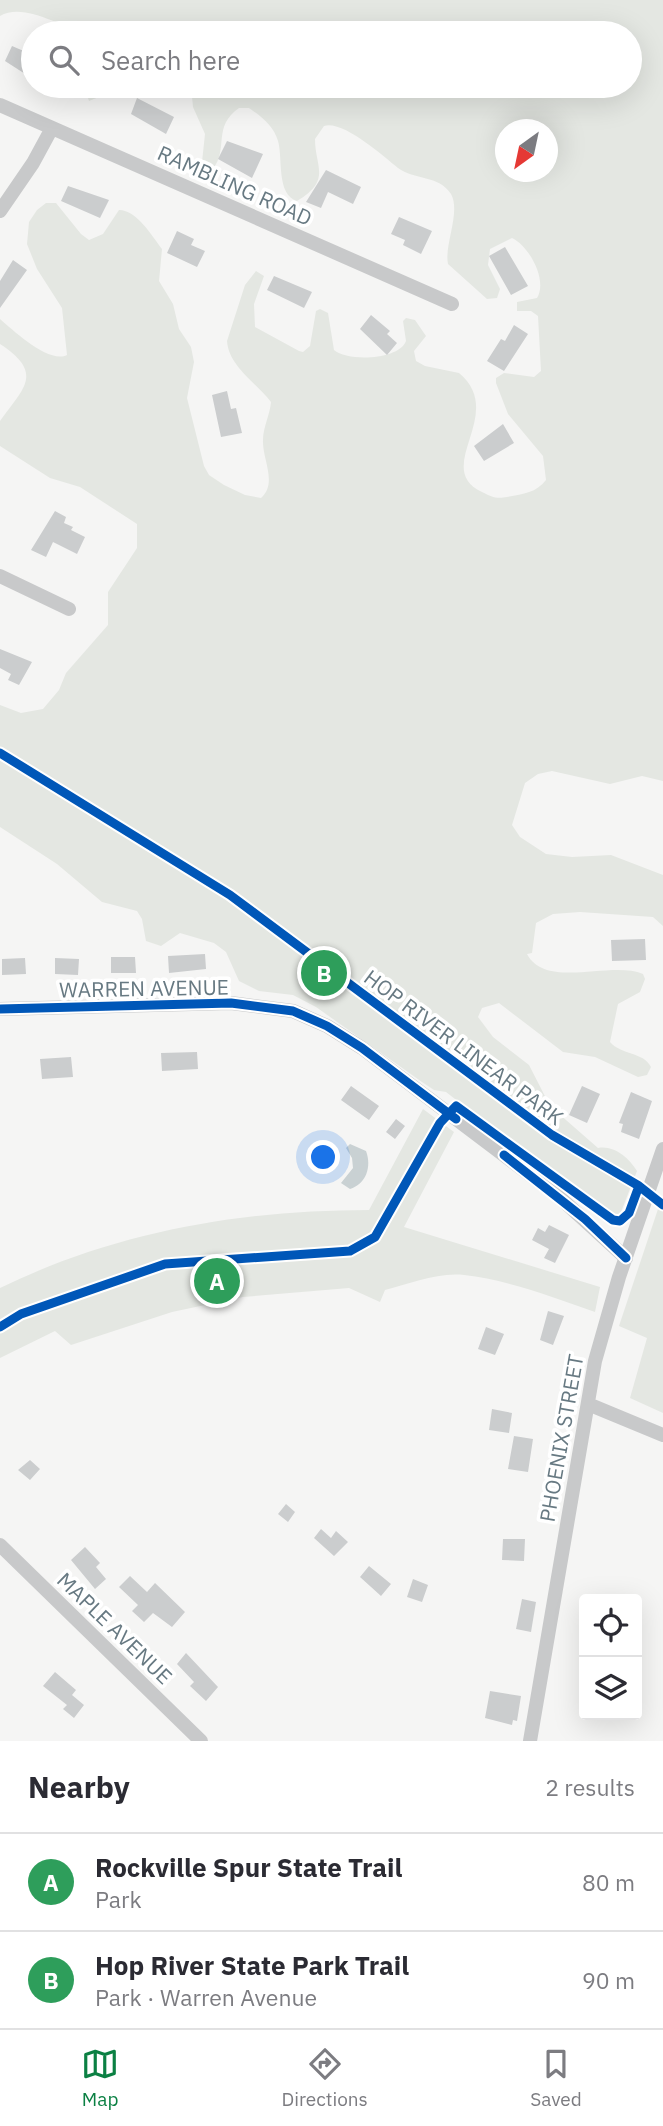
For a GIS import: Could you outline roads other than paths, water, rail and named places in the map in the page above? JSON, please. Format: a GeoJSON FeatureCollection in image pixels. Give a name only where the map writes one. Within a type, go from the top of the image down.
{"type":"FeatureCollection","features":[{"type":"Feature","properties":{"kind":"street","name":"RAMBLING ROAD"},"geometry":{"type":"LineString","coordinates":[[0,105],[453,304]]}},
{"type":"Feature","properties":{"kind":"street"},"geometry":{"type":"LineString","coordinates":[[0,211],[33,163],[52,128]]}},
{"type":"Feature","properties":{"kind":"street"},"geometry":{"type":"LineString","coordinates":[[0,576],[69,609]]}},
{"type":"Feature","properties":{"kind":"street","name":"WARREN AVENUE"},"geometry":{"type":"LineString","coordinates":[[0,1009],[231,1003],[292,1011],[327,1026],[362,1048],[558,1196],[626,1258]]}},
{"type":"Feature","properties":{"kind":"street","name":"PHOENIX STREET"},"geometry":{"type":"LineString","coordinates":[[530,1741],[595,1361],[626,1258],[659,1179],[663,1149]]}},
{"type":"Feature","properties":{"kind":"street"},"geometry":{"type":"LineString","coordinates":[[588,1404],[663,1435]]}},
{"type":"Feature","properties":{"kind":"street","name":"MAPLE AVENUE"},"geometry":{"type":"LineString","coordinates":[[0,1545],[201,1741]]}},
{"type":"Feature","properties":{"kind":"place","name":"Hop River State Park Trail"},"geometry":{"type":"Point","coordinates":[324,973]}},
{"type":"Feature","properties":{"kind":"place","name":"Rockville Spur State Trail"},"geometry":{"type":"Point","coordinates":[217,1281]}}]}
